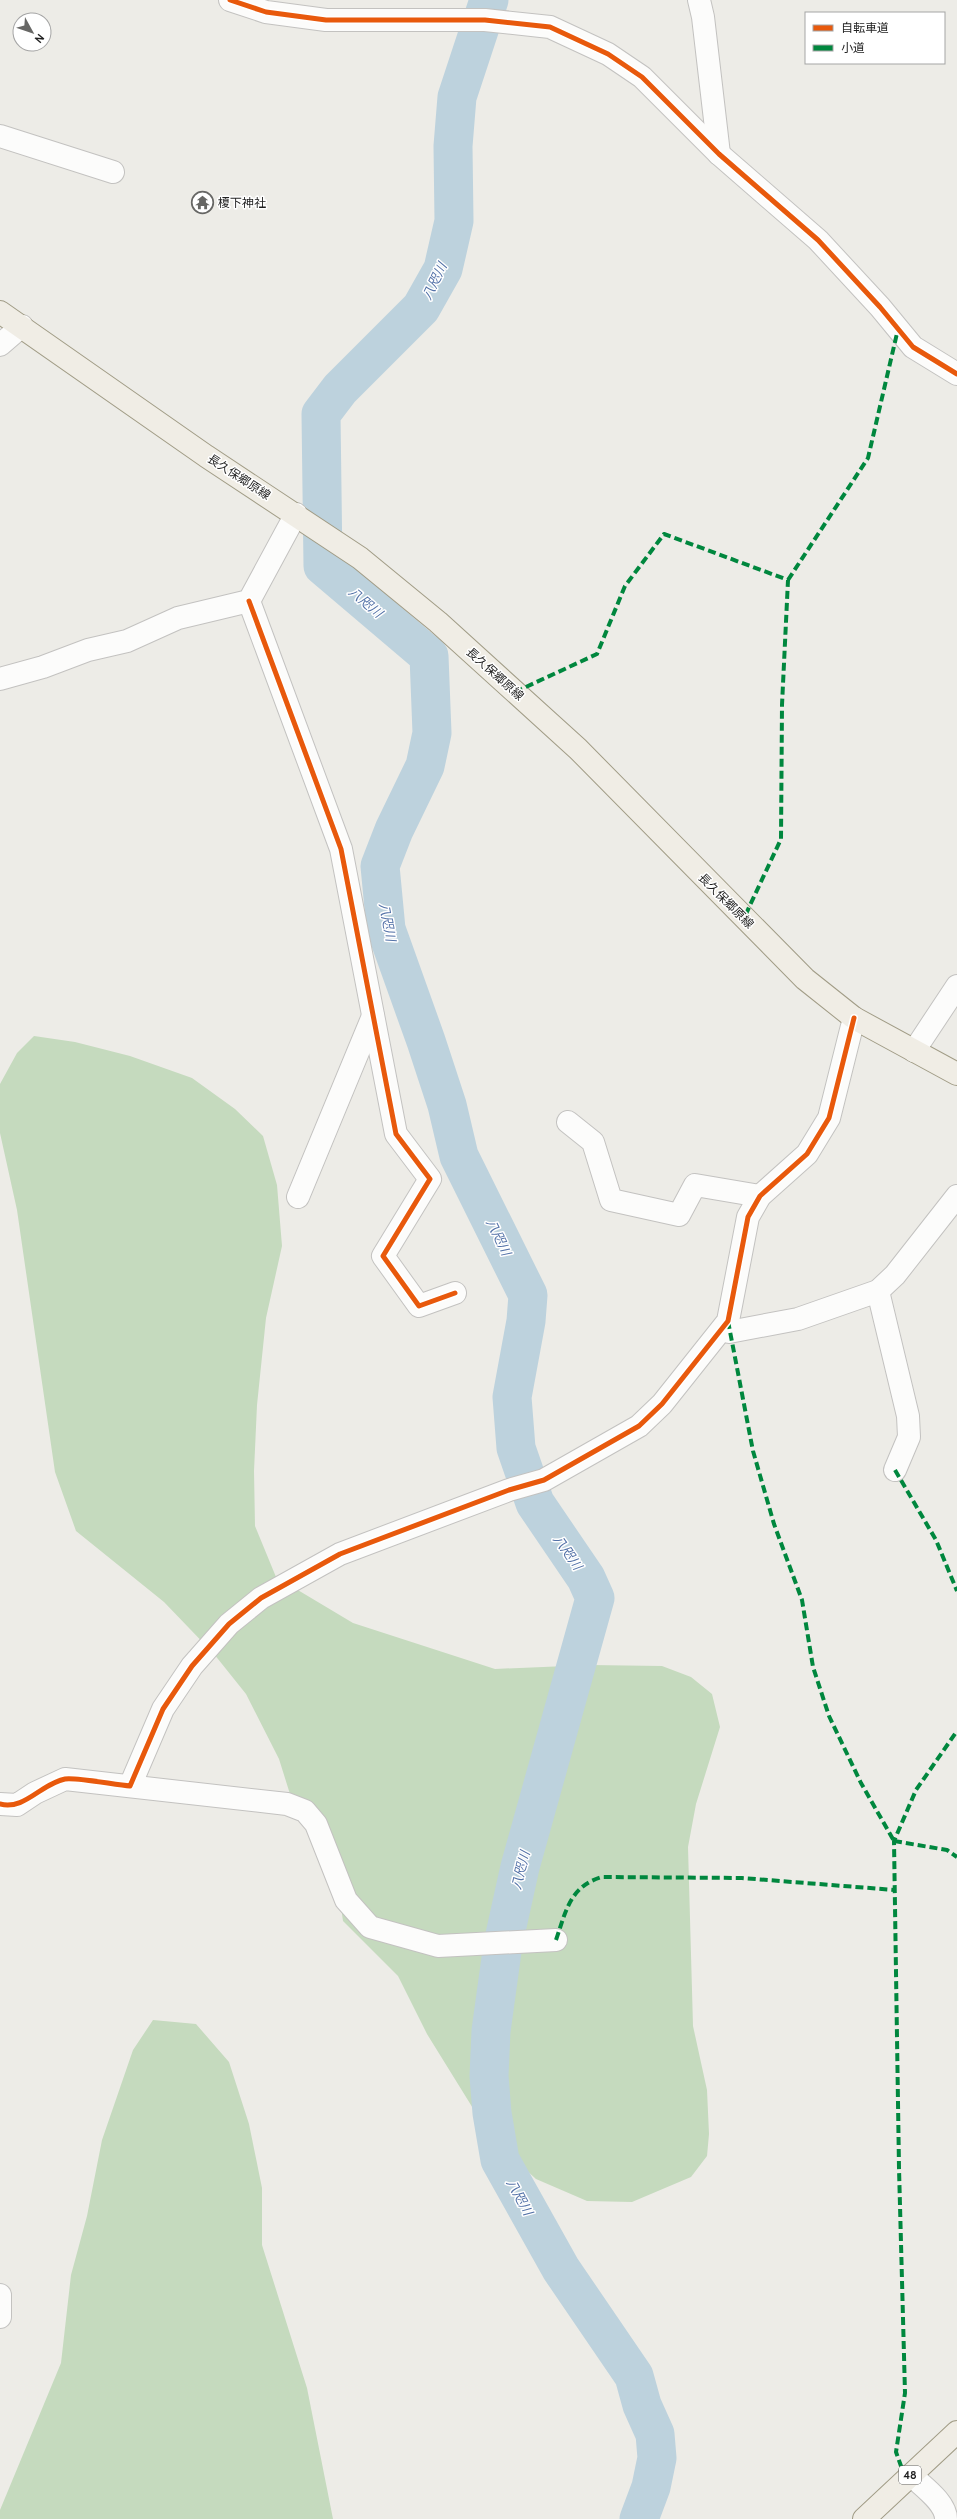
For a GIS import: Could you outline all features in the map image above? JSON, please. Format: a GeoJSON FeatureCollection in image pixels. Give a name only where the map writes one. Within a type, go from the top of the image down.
{"type":"FeatureCollection","features":[{"type":"Feature","properties":{"kind":"main road","name":"長久保郷原線"},"geometry":{"type":"LineString","coordinates":[[0,312],[206,456],[296,514],[360,558],[444,627],[578,749],[805,979],[854,1018],[957,1074]]}},
{"type":"Feature","properties":{"kind":"main road","name":"48"},"geometry":{"type":"LineString","coordinates":[[864,2519],[957,2432]]}},
{"type":"Feature","properties":{"kind":"street"},"geometry":{"type":"LineString","coordinates":[[230,0],[266,12],[326,20],[485,20],[550,27],[608,54],[642,77],[719,154],[818,240],[880,307],[913,347],[957,374]]}},
{"type":"Feature","properties":{"kind":"street"},"geometry":{"type":"LineString","coordinates":[[699,0],[703,17],[719,154]]}},
{"type":"Feature","properties":{"kind":"street"},"geometry":{"type":"LineString","coordinates":[[0,136],[113,172]]}},
{"type":"Feature","properties":{"kind":"street"},"geometry":{"type":"LineString","coordinates":[[0,345],[22,326]]}},
{"type":"Feature","properties":{"kind":"street"},"geometry":{"type":"LineString","coordinates":[[0,679],[43,667],[88,650],[127,641],[178,618],[249,601],[296,514]]}},
{"type":"Feature","properties":{"kind":"street"},"geometry":{"type":"LineString","coordinates":[[249,601],[341,849],[396,1134],[430,1179],[383,1256],[419,1306],[455,1293]]}},
{"type":"Feature","properties":{"kind":"street"},"geometry":{"type":"LineString","coordinates":[[914,1051],[957,986]]}},
{"type":"Feature","properties":{"kind":"street"},"geometry":{"type":"LineString","coordinates":[[298,1197],[373,1016]]}},
{"type":"Feature","properties":{"kind":"street"},"geometry":{"type":"LineString","coordinates":[[130,1786],[163,1709],[192,1666],[230,1624],[261,1598],[340,1554],[509,1490],[544,1480],[639,1426],[662,1404],[693,1367],[728,1321],[748,1217],[760,1196],[807,1154],[829,1118],[854,1018]]}},
{"type":"Feature","properties":{"kind":"street"},"geometry":{"type":"LineString","coordinates":[[568,1122],[593,1142],[611,1200],[679,1215],[694,1186],[760,1196]]}},
{"type":"Feature","properties":{"kind":"street"},"geometry":{"type":"LineString","coordinates":[[730,1332],[798,1319],[878,1291],[895,1275],[957,1196]]}},
{"type":"Feature","properties":{"kind":"street"},"geometry":{"type":"LineString","coordinates":[[878,1291],[908,1416],[909,1437],[895,1470]]}},
{"type":"Feature","properties":{"kind":"street"},"geometry":{"type":"LineString","coordinates":[[0,1804],[17,1804],[65,1779],[287,1804],[305,1811],[316,1824],[346,1900],[370,1927],[438,1946],[556,1940]]}},
{"type":"Feature","properties":{"kind":"street"},"geometry":{"type":"LineString","coordinates":[[0,2295],[0,2317]]}},
{"type":"Feature","properties":{"kind":"street"},"geometry":{"type":"LineString","coordinates":[[911,2475],[937,2500],[944,2509],[946,2519]]}},
{"type":"Feature","properties":{"kind":"green space"},"geometry":{"type":"Polygon","coordinates":[[[34,1036],[75,1042],[130,1056],[192,1078],[235,1109],[263,1136],[277,1185],[282,1246],[266,1318],[257,1405],[254,1471],[255,1526],[276,1577],[353,1623],[495,1669],[590,1665],[662,1666],[691,1677],[712,1694],[720,1727],[696,1804],[688,1847],[693,2026],[707,2090],[709,2134],[707,2156],[691,2177],[632,2202],[587,2201],[536,2179],[492,2139],[427,2034],[398,1976],[343,1921],[336,1873],[295,1810],[279,1759],[246,1694],[214,1654],[164,1602],[76,1531],[55,1472],[17,1210],[0,1133],[0,1084],[17,1053],[34,1036]]]}},
{"type":"Feature","properties":{"kind":"green space"},"geometry":{"type":"Polygon","coordinates":[[[153,2020],[196,2024],[229,2062],[249,2124],[262,2188],[262,2245],[307,2388],[333,2519],[0,2519],[0,2510],[61,2363],[71,2275],[87,2216],[102,2140],[133,2050],[153,2020]]]}},
{"type":"Feature","properties":{"kind":"waterway","name":"八咫川"},"geometry":{"type":"LineString","coordinates":[[489,0],[457,97],[453,146],[454,221],[443,269],[421,308],[340,389],[321,414],[323,566],[429,656],[432,733],[425,766],[394,830],[380,866],[386,929],[447,1105],[459,1156],[528,1295],[526,1321],[512,1397],[516,1448],[535,1503],[586,1578],[595,1598],[520,1867],[503,1944],[491,2031],[489,2076],[492,2113],[500,2160],[561,2269],[634,2376],[642,2405],[655,2434],[657,2458],[651,2487],[639,2519]]}},
{"type":"Feature","properties":{"kind":"marked path"},"geometry":{"type":"LineString","coordinates":[[788,580],[868,458],[898,329]]}},
{"type":"Feature","properties":{"kind":"marked path"},"geometry":{"type":"LineString","coordinates":[[515,692],[597,654],[625,586],[664,534],[788,580],[782,705],[781,839],[744,918]]}},
{"type":"Feature","properties":{"kind":"marked path"},"geometry":{"type":"LineString","coordinates":[[728,1321],[753,1451],[774,1524],[802,1600],[813,1667],[829,1716],[861,1783],[894,1841]]}},
{"type":"Feature","properties":{"kind":"marked path"},"geometry":{"type":"LineString","coordinates":[[895,1470],[936,1540],[957,1591]]}},
{"type":"Feature","properties":{"kind":"marked path"},"geometry":{"type":"LineString","coordinates":[[911,2475],[901,2466],[896,2452],[905,2393],[899,2168],[894,1841],[916,1790],[957,1731]]}},
{"type":"Feature","properties":{"kind":"marked path"},"geometry":{"type":"LineString","coordinates":[[894,1841],[947,1850],[957,1857]]}},
{"type":"Feature","properties":{"kind":"marked path"},"geometry":{"type":"LineString","coordinates":[[556,1940],[567,1910],[576,1893],[591,1881],[602,1877],[742,1878],[895,1890]]}},
{"type":"Feature","properties":{"kind":"cycle path"},"geometry":{"type":"LineString","coordinates":[[230,0],[266,12],[326,20],[485,20],[550,27],[608,54],[642,77],[719,154],[818,240],[880,307],[913,347],[957,374]]}},
{"type":"Feature","properties":{"kind":"cycle path"},"geometry":{"type":"LineString","coordinates":[[249,601],[341,849],[396,1134],[430,1179],[383,1256],[419,1306],[455,1293]]}},
{"type":"Feature","properties":{"kind":"cycle path"},"geometry":{"type":"LineString","coordinates":[[0,1804],[17,1804],[65,1779],[78,1779],[130,1786],[163,1709],[192,1666],[229,1624],[261,1598],[340,1554],[509,1490],[544,1480],[639,1426],[662,1404],[728,1321],[748,1217],[760,1196],[807,1154],[829,1118],[854,1018]]}},
{"type":"Feature","properties":{"kind":"place","name":"榎下神社"},"geometry":{"type":"Point","coordinates":[203,203]}}]}
